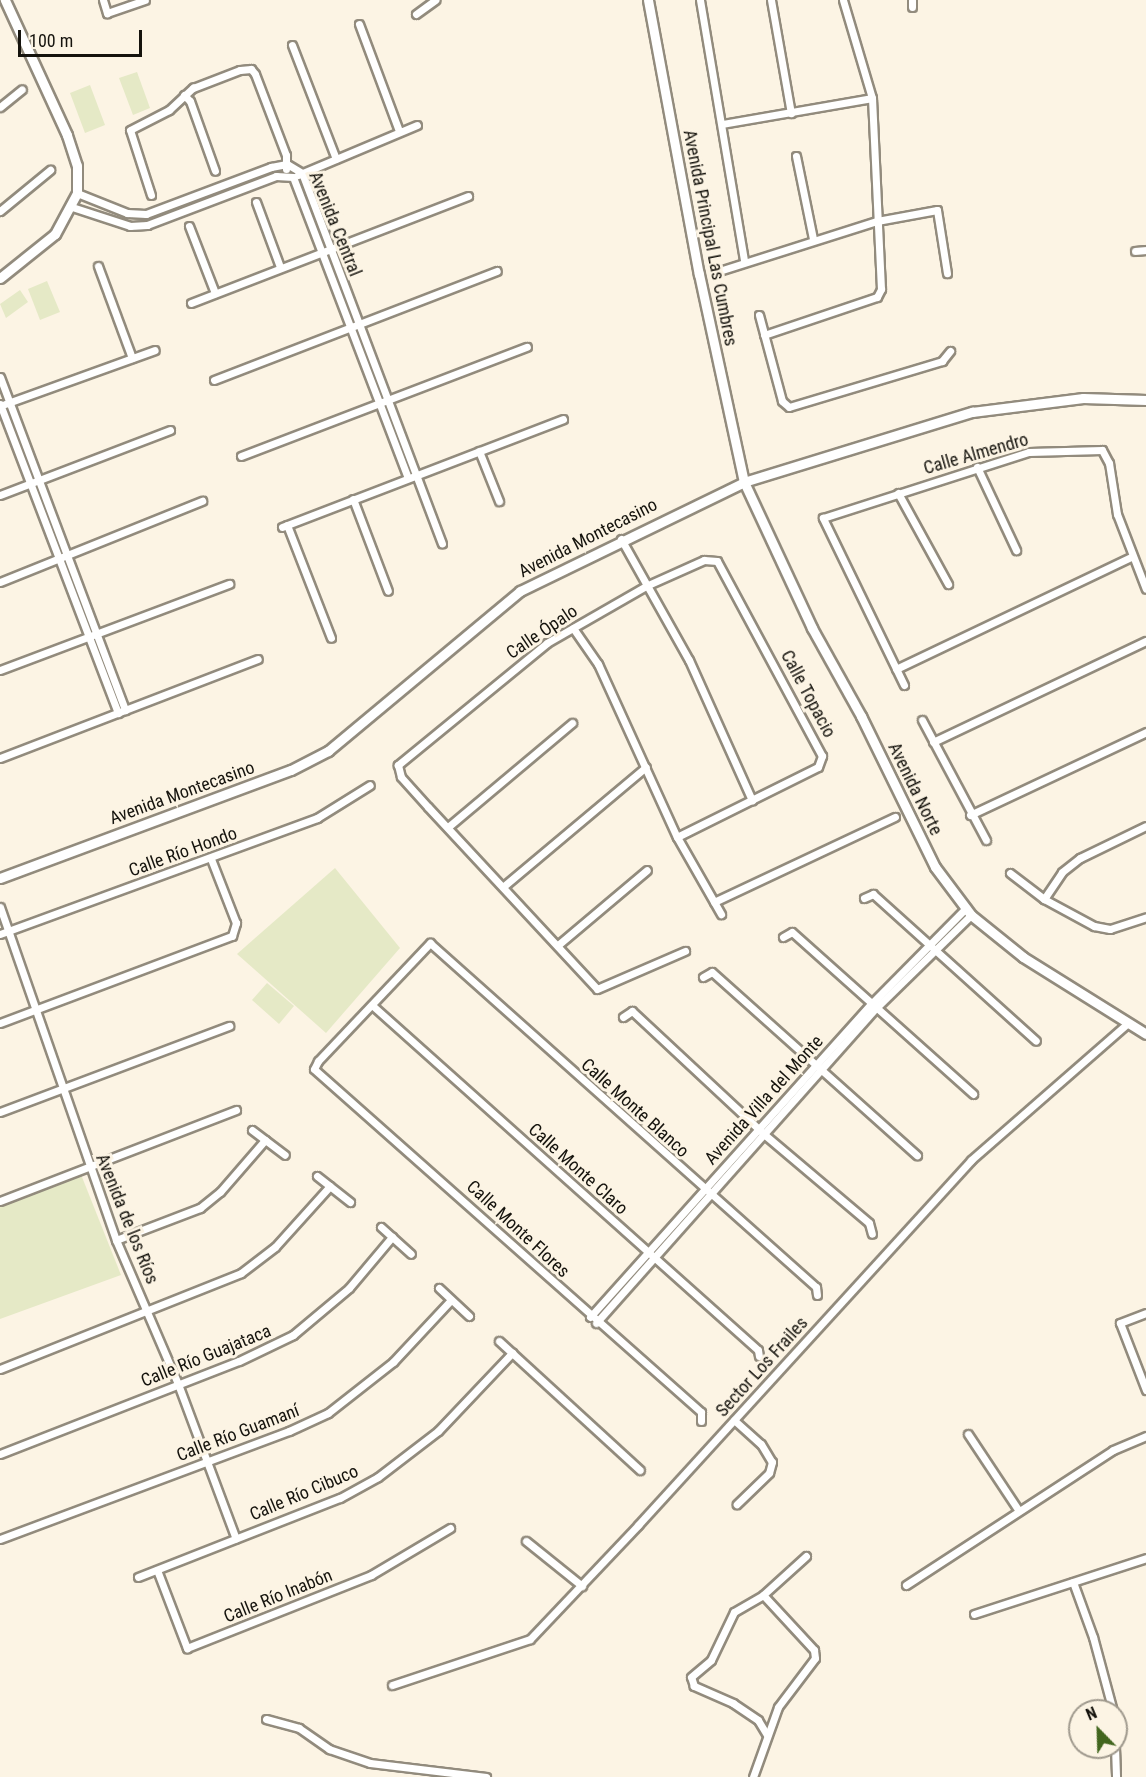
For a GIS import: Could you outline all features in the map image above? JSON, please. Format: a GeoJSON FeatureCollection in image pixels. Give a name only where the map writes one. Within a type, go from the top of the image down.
{"type":"FeatureCollection","features":[{"type":"Feature","properties":{"kind":"street"},"geometry":{"type":"LineString","coordinates":[[0,278],[55,234],[72,207],[77,193],[77,166],[67,135],[5,0]]}},
{"type":"Feature","properties":{"kind":"street"},"geometry":{"type":"LineString","coordinates":[[103,0],[107,13],[145,0]]}},
{"type":"Feature","properties":{"kind":"street"},"geometry":{"type":"LineString","coordinates":[[416,14],[435,0]]}},
{"type":"Feature","properties":{"kind":"street","name":"Avenida Principal Las Cumbres"},"geometry":{"type":"LineString","coordinates":[[648,0],[699,274],[744,482]]}},
{"type":"Feature","properties":{"kind":"street"},"geometry":{"type":"LineString","coordinates":[[699,0],[744,261]]}},
{"type":"Feature","properties":{"kind":"street"},"geometry":{"type":"LineString","coordinates":[[771,0],[791,113]]}},
{"type":"Feature","properties":{"kind":"street"},"geometry":{"type":"LineString","coordinates":[[764,335],[877,297],[881,289],[872,98],[843,0]]}},
{"type":"Feature","properties":{"kind":"street"},"geometry":{"type":"LineString","coordinates":[[359,24],[399,131]]}},
{"type":"Feature","properties":{"kind":"street"},"geometry":{"type":"LineString","coordinates":[[292,45],[336,159]]}},
{"type":"Feature","properties":{"kind":"street"},"geometry":{"type":"LineString","coordinates":[[151,195],[130,130],[169,110],[193,88],[250,69],[287,164],[289,176],[302,173],[417,125]]}},
{"type":"Feature","properties":{"kind":"street"},"geometry":{"type":"LineString","coordinates":[[0,107],[22,89]]}},
{"type":"Feature","properties":{"kind":"street"},"geometry":{"type":"LineString","coordinates":[[184,95],[190,101],[215,171]]}},
{"type":"Feature","properties":{"kind":"street"},"geometry":{"type":"LineString","coordinates":[[722,124],[872,98]]}},
{"type":"Feature","properties":{"kind":"street"},"geometry":{"type":"LineString","coordinates":[[796,156],[813,240]]}},
{"type":"Feature","properties":{"kind":"street","name":"Avenida Central"},"geometry":{"type":"LineString","coordinates":[[77,193],[118,210],[146,214],[287,164],[302,173],[442,543]]}},
{"type":"Feature","properties":{"kind":"street"},"geometry":{"type":"LineString","coordinates":[[0,211],[50,170]]}},
{"type":"Feature","properties":{"kind":"street","name":"Avenida Central"},"geometry":{"type":"LineString","coordinates":[[72,207],[130,226],[147,225],[289,176],[322,252],[408,478]]}},
{"type":"Feature","properties":{"kind":"street"},"geometry":{"type":"LineString","coordinates":[[207,192],[211,202]]}},
{"type":"Feature","properties":{"kind":"street"},"geometry":{"type":"LineString","coordinates":[[190,303],[468,196]]}},
{"type":"Feature","properties":{"kind":"street"},"geometry":{"type":"LineString","coordinates":[[185,200],[189,210]]}},
{"type":"Feature","properties":{"kind":"street"},"geometry":{"type":"LineString","coordinates":[[256,202],[280,267]]}},
{"type":"Feature","properties":{"kind":"street"},"geometry":{"type":"LineString","coordinates":[[716,272],[744,261],[877,221],[937,210],[947,273]]}},
{"type":"Feature","properties":{"kind":"street"},"geometry":{"type":"LineString","coordinates":[[189,226],[215,293]]}},
{"type":"Feature","properties":{"kind":"street"},"geometry":{"type":"LineString","coordinates":[[1135,251],[1146,250]]}},
{"type":"Feature","properties":{"kind":"street"},"geometry":{"type":"LineString","coordinates":[[98,266],[132,358]]}},
{"type":"Feature","properties":{"kind":"street"},"geometry":{"type":"LineString","coordinates":[[214,380],[497,271]]}},
{"type":"Feature","properties":{"kind":"street"},"geometry":{"type":"LineString","coordinates":[[759,315],[782,401],[789,407],[942,361],[950,351]]}},
{"type":"Feature","properties":{"kind":"street"},"geometry":{"type":"LineString","coordinates":[[241,456],[527,347]]}},
{"type":"Feature","properties":{"kind":"street"},"geometry":{"type":"LineString","coordinates":[[2,405],[155,350]]}},
{"type":"Feature","properties":{"kind":"street"},"geometry":{"type":"LineString","coordinates":[[0,376],[2,405],[34,482],[121,712]]}},
{"type":"Feature","properties":{"kind":"street","name":"Avenida Montecasino"},"geometry":{"type":"LineString","coordinates":[[0,878],[291,770],[328,751],[520,591],[621,539],[744,482],[972,412],[1083,398],[1146,400]]}},
{"type":"Feature","properties":{"kind":"street"},"geometry":{"type":"LineString","coordinates":[[331,638],[284,526],[563,419]]}},
{"type":"Feature","properties":{"kind":"street"},"geometry":{"type":"LineString","coordinates":[[0,495],[170,430]]}},
{"type":"Feature","properties":{"kind":"street","name":"Calle Almendro"},"geometry":{"type":"LineString","coordinates":[[896,669],[823,518],[977,466],[1029,452],[1102,450],[1110,463],[1117,514],[1131,556],[1146,589]]}},
{"type":"Feature","properties":{"kind":"street"},"geometry":{"type":"LineString","coordinates":[[479,451],[499,501]]}},
{"type":"Feature","properties":{"kind":"street"},"geometry":{"type":"LineString","coordinates":[[977,466],[1016,550]]}},
{"type":"Feature","properties":{"kind":"street","name":"Avenida Norte"},"geometry":{"type":"LineString","coordinates":[[744,482],[812,628],[861,716],[924,846],[968,912],[1023,957],[1146,1034]]}},
{"type":"Feature","properties":{"kind":"street"},"geometry":{"type":"LineString","coordinates":[[898,493],[948,584]]}},
{"type":"Feature","properties":{"kind":"street"},"geometry":{"type":"LineString","coordinates":[[353,499],[388,591]]}},
{"type":"Feature","properties":{"kind":"street"},"geometry":{"type":"LineString","coordinates":[[0,582],[202,501]]}},
{"type":"Feature","properties":{"kind":"street"},"geometry":{"type":"LineString","coordinates":[[621,539],[688,660],[752,800]]}},
{"type":"Feature","properties":{"kind":"street"},"geometry":{"type":"LineString","coordinates":[[904,685],[896,669],[1131,556]]}},
{"type":"Feature","properties":{"kind":"street","name":"Calle Ópalo"},"geometry":{"type":"LineString","coordinates":[[448,827],[401,777],[398,765],[402,761],[527,658],[573,628],[646,586],[704,560],[717,561]]}},
{"type":"Feature","properties":{"kind":"street","name":"Calle Topacio"},"geometry":{"type":"LineString","coordinates":[[677,837],[818,767],[822,756],[717,561]]}},
{"type":"Feature","properties":{"kind":"street"},"geometry":{"type":"LineString","coordinates":[[0,670],[229,584]]}},
{"type":"Feature","properties":{"kind":"street"},"geometry":{"type":"LineString","coordinates":[[573,628],[598,664],[677,837],[721,914]]}},
{"type":"Feature","properties":{"kind":"street"},"geometry":{"type":"LineString","coordinates":[[933,742],[1146,641]]}},
{"type":"Feature","properties":{"kind":"street"},"geometry":{"type":"LineString","coordinates":[[0,758],[258,659]]}},
{"type":"Feature","properties":{"kind":"street"},"geometry":{"type":"LineString","coordinates":[[922,720],[970,815],[986,840]]}},
{"type":"Feature","properties":{"kind":"street"},"geometry":{"type":"LineString","coordinates":[[572,723],[448,827],[597,989],[685,951]]}},
{"type":"Feature","properties":{"kind":"street"},"geometry":{"type":"LineString","coordinates":[[970,815],[1146,732]]}},
{"type":"Feature","properties":{"kind":"street"},"geometry":{"type":"LineString","coordinates":[[504,886],[646,767]]}},
{"type":"Feature","properties":{"kind":"street","name":"Calle Río Hondo"},"geometry":{"type":"LineString","coordinates":[[0,934],[211,859],[317,818],[370,785]]}},
{"type":"Feature","properties":{"kind":"street"},"geometry":{"type":"LineString","coordinates":[[714,902],[895,817]]}},
{"type":"Feature","properties":{"kind":"street"},"geometry":{"type":"LineString","coordinates":[[1044,899],[1062,872],[1080,858],[1146,826]]}},
{"type":"Feature","properties":{"kind":"street"},"geometry":{"type":"LineString","coordinates":[[0,1023],[232,936],[236,923],[211,859]]}},
{"type":"Feature","properties":{"kind":"street"},"geometry":{"type":"LineString","coordinates":[[558,945],[647,870]]}},
{"type":"Feature","properties":{"kind":"street"},"geometry":{"type":"LineString","coordinates":[[1010,873],[1044,899],[1094,926],[1110,929],[1146,917]]}},
{"type":"Feature","properties":{"kind":"street"},"geometry":{"type":"LineString","coordinates":[[864,898],[873,894],[1036,1041]]}},
{"type":"Feature","properties":{"kind":"street","name":"Avenida de los Ríos"},"geometry":{"type":"LineString","coordinates":[[0,908],[10,931],[116,1240],[178,1384],[236,1539]]}},
{"type":"Feature","properties":{"kind":"street","name":"Avenida Villa del Monte"},"geometry":{"type":"LineString","coordinates":[[590,1317],[758,1129],[819,1067],[875,1005],[968,912]]}},
{"type":"Feature","properties":{"kind":"street"},"geometry":{"type":"LineString","coordinates":[[783,937],[792,932],[973,1094]]}},
{"type":"Feature","properties":{"kind":"street","name":"Calle Monte Blanco"},"geometry":{"type":"LineString","coordinates":[[373,1006],[430,943],[703,1190],[816,1287],[817,1295]]}},
{"type":"Feature","properties":{"kind":"street"},"geometry":{"type":"LineString","coordinates":[[703,977],[712,972],[918,1155]]}},
{"type":"Feature","properties":{"kind":"street","name":"Calle Monte Flores"},"geometry":{"type":"LineString","coordinates":[[373,1006],[318,1061],[314,1069],[507,1238],[596,1323],[700,1412],[701,1421]]}},
{"type":"Feature","properties":{"kind":"street","name":"Calle Monte Claro"},"geometry":{"type":"LineString","coordinates":[[373,1006],[654,1260],[758,1350],[759,1356]]}},
{"type":"Feature","properties":{"kind":"street"},"geometry":{"type":"LineString","coordinates":[[623,1017],[632,1011],[758,1129],[869,1223],[872,1234]]}},
{"type":"Feature","properties":{"kind":"street","name":"Sector Los Frailes"},"geometry":{"type":"LineString","coordinates":[[392,1685],[530,1639],[582,1586],[971,1160],[1128,1023]]}},
{"type":"Feature","properties":{"kind":"street"},"geometry":{"type":"LineString","coordinates":[[0,1112],[230,1026]]}},
{"type":"Feature","properties":{"kind":"street","name":"Avenida Villa del Monte"},"geometry":{"type":"LineString","coordinates":[[596,1323],[765,1135],[819,1067]]}},
{"type":"Feature","properties":{"kind":"street"},"geometry":{"type":"LineString","coordinates":[[0,1201],[236,1110]]}},
{"type":"Feature","properties":{"kind":"street"},"geometry":{"type":"LineString","coordinates":[[252,1130],[285,1155]]}},
{"type":"Feature","properties":{"kind":"street"},"geometry":{"type":"LineString","coordinates":[[116,1240],[200,1208],[220,1192],[265,1140]]}},
{"type":"Feature","properties":{"kind":"street"},"geometry":{"type":"LineString","coordinates":[[317,1176],[350,1202]]}},
{"type":"Feature","properties":{"kind":"street"},"geometry":{"type":"LineString","coordinates":[[0,1370],[228,1280],[260,1261],[330,1186]]}},
{"type":"Feature","properties":{"kind":"street"},"geometry":{"type":"LineString","coordinates":[[381,1227],[411,1254]]}},
{"type":"Feature","properties":{"kind":"street","name":"Calle Río Guajataca"},"geometry":{"type":"LineString","coordinates":[[0,1454],[178,1384],[293,1335],[349,1287],[392,1237]]}},
{"type":"Feature","properties":{"kind":"street"},"geometry":{"type":"LineString","coordinates":[[439,1288],[469,1316]]}},
{"type":"Feature","properties":{"kind":"street","name":"Calle Río Guamaní"},"geometry":{"type":"LineString","coordinates":[[0,1539],[328,1413],[393,1362],[451,1300]]}},
{"type":"Feature","properties":{"kind":"street"},"geometry":{"type":"LineString","coordinates":[[1146,1313],[1120,1323],[1146,1390]]}},
{"type":"Feature","properties":{"kind":"street"},"geometry":{"type":"LineString","coordinates":[[499,1341],[640,1470]]}},
{"type":"Feature","properties":{"kind":"street","name":"Calle Río Cibuco"},"geometry":{"type":"LineString","coordinates":[[138,1577],[340,1498],[378,1477],[438,1431],[512,1353]]}},
{"type":"Feature","properties":{"kind":"street"},"geometry":{"type":"LineString","coordinates":[[734,1420],[761,1444],[772,1462],[769,1473],[738,1504]]}},
{"type":"Feature","properties":{"kind":"street"},"geometry":{"type":"LineString","coordinates":[[968,1434],[1019,1511]]}},
{"type":"Feature","properties":{"kind":"street"},"geometry":{"type":"LineString","coordinates":[[906,1586],[1113,1450],[1146,1436]]}},
{"type":"Feature","properties":{"kind":"street","name":"Calle Río Inabón"},"geometry":{"type":"LineString","coordinates":[[157,1570],[187,1648],[371,1575],[450,1528]]}},
{"type":"Feature","properties":{"kind":"street"},"geometry":{"type":"LineString","coordinates":[[526,1541],[582,1586]]}},
{"type":"Feature","properties":{"kind":"street"},"geometry":{"type":"LineString","coordinates":[[767,1735],[758,1720],[733,1703],[694,1686],[691,1677],[711,1660],[734,1612],[763,1595],[806,1556]]}},
{"type":"Feature","properties":{"kind":"street"},"geometry":{"type":"LineString","coordinates":[[974,1614],[1146,1557]]}},
{"type":"Feature","properties":{"kind":"street"},"geometry":{"type":"LineString","coordinates":[[1073,1582],[1093,1636],[1110,1699]]}},
{"type":"Feature","properties":{"kind":"street"},"geometry":{"type":"LineString","coordinates":[[753,1777],[762,1760],[767,1735],[778,1707],[815,1658],[814,1650],[763,1595]]}},
{"type":"Feature","properties":{"kind":"street"},"geometry":{"type":"LineString","coordinates":[[266,1719],[299,1728],[329,1749],[370,1763],[486,1777]]}},
{"type":"Feature","properties":{"kind":"street"},"geometry":{"type":"LineString","coordinates":[[1115,1759],[1116,1777]]}},
{"type":"Feature","properties":{"kind":"green space"},"geometry":{"type":"Polygon","coordinates":[[[137,72],[150,108],[133,115],[119,78],[137,72]]]}},
{"type":"Feature","properties":{"kind":"green space"},"geometry":{"type":"Polygon","coordinates":[[[90,85],[105,125],[85,133],[70,93],[90,85]]]}},
{"type":"Feature","properties":{"kind":"green space"},"geometry":{"type":"Polygon","coordinates":[[[47,281],[60,312],[40,320],[28,289],[47,281]]]}},
{"type":"Feature","properties":{"kind":"green space"},"geometry":{"type":"Polygon","coordinates":[[[20,290],[28,302],[6,318],[0,304],[20,290]]]}},
{"type":"Feature","properties":{"kind":"green space"},"geometry":{"type":"Polygon","coordinates":[[[335,868],[400,948],[326,1033],[237,954],[335,868]]]}},
{"type":"Feature","properties":{"kind":"green space"},"geometry":{"type":"Polygon","coordinates":[[[267,983],[294,1006],[279,1024],[252,1000],[267,983]]]}},
{"type":"Feature","properties":{"kind":"green space"},"geometry":{"type":"Polygon","coordinates":[[[80,1172],[121,1275],[0,1319],[0,1204],[80,1172]]]}}]}
